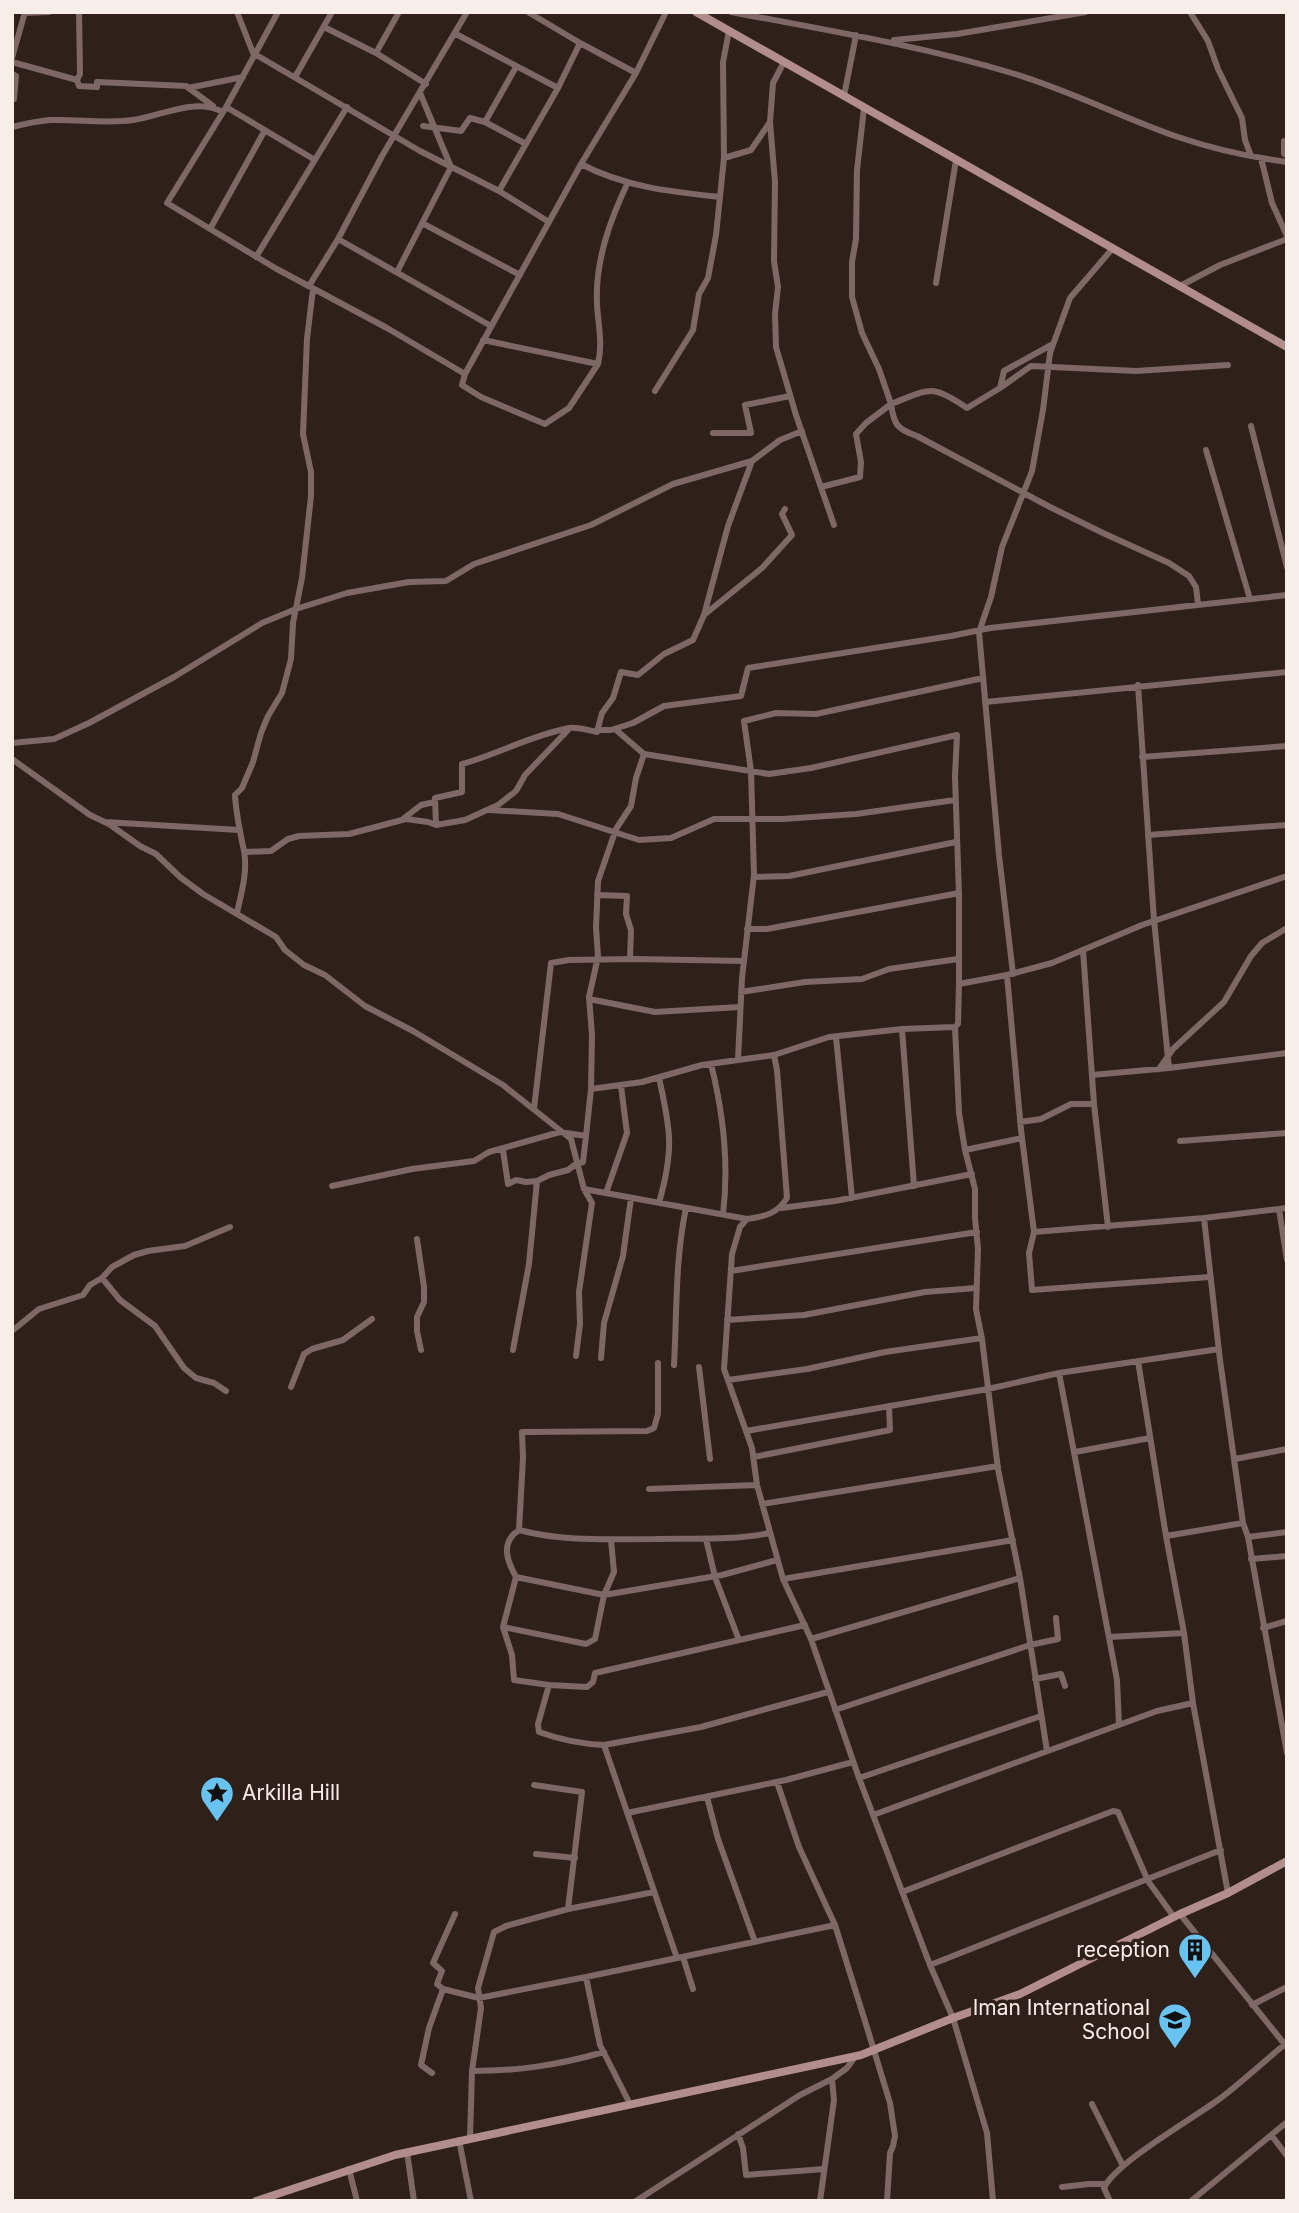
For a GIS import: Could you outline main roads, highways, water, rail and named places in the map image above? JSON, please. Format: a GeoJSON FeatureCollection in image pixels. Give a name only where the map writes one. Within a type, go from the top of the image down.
{"type":"FeatureCollection","features":[{"type":"Feature","properties":{"kind":"place","name":"Arkilla Hill"},"geometry":{"type":"Point","coordinates":[217,1823]}},
{"type":"Feature","properties":{"kind":"place","name":"reception"},"geometry":{"type":"Point","coordinates":[1195,1980]}},
{"type":"Feature","properties":{"kind":"place","name":"Iman International School"},"geometry":{"type":"Point","coordinates":[1175,2050]}}]}
